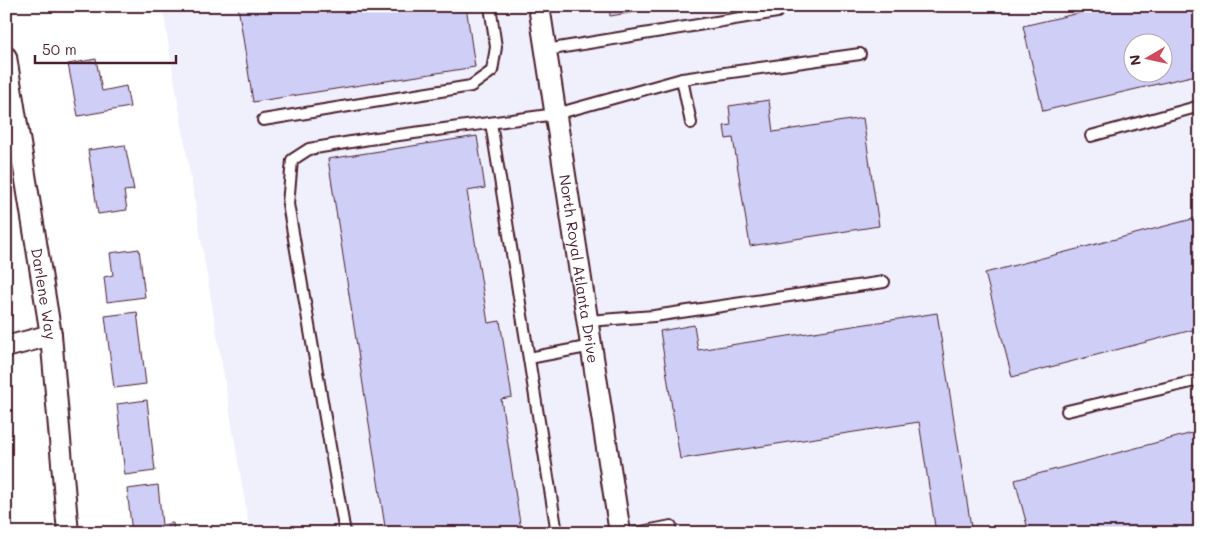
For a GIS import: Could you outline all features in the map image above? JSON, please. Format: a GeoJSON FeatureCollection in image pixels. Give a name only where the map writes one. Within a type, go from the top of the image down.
{"type":"FeatureCollection","features":[{"type":"Feature","properties":{"kind":"street","name":"North Royal Atlanta Drive"},"geometry":{"type":"LineString","coordinates":[[539,6],[620,533]]}},
{"type":"Feature","properties":{"kind":"street","name":"Darlene Way"},"geometry":{"type":"LineString","coordinates":[[6,57],[51,335],[68,533]]}},
{"type":"Feature","properties":{"kind":"street"},"geometry":{"type":"LineString","coordinates":[[6,347],[51,335]]}},
{"type":"Feature","properties":{"kind":"lane"},"geometry":{"type":"LineString","coordinates":[[263,120],[471,86],[492,71],[496,47],[490,6]]}},
{"type":"Feature","properties":{"kind":"lane"},"geometry":{"type":"LineString","coordinates":[[546,50],[778,12]]}},
{"type":"Feature","properties":{"kind":"lane"},"geometry":{"type":"LineString","coordinates":[[344,533],[288,204],[292,160],[309,149],[556,114],[682,79],[860,54]]}},
{"type":"Feature","properties":{"kind":"lane"},"geometry":{"type":"LineString","coordinates":[[682,79],[691,123]]}},
{"type":"Feature","properties":{"kind":"lane"},"geometry":{"type":"LineString","coordinates":[[1091,136],[1200,106]]}},
{"type":"Feature","properties":{"kind":"lane"},"geometry":{"type":"LineString","coordinates":[[491,123],[557,533]]}},
{"type":"Feature","properties":{"kind":"lane"},"geometry":{"type":"LineString","coordinates":[[588,321],[654,316],[884,282]]}},
{"type":"Feature","properties":{"kind":"lane"},"geometry":{"type":"LineString","coordinates":[[529,358],[592,346]]}},
{"type":"Feature","properties":{"kind":"lane"},"geometry":{"type":"LineString","coordinates":[[1067,411],[1200,380]]}},
{"type":"Feature","properties":{"kind":"lane"},"geometry":{"type":"LineString","coordinates":[[636,533],[671,526]]}},
{"type":"Feature","properties":{"kind":"shaded area"},"geometry":{"type":"Polygon","coordinates":[[[162,6],[1200,6],[1200,533],[250,533],[162,6]]]}},
{"type":"Feature","properties":{"kind":"building"},"geometry":{"type":"Polygon","coordinates":[[[238,6],[466,6],[475,67],[253,102],[238,6]]]}},
{"type":"Feature","properties":{"kind":"building"},"geometry":{"type":"Polygon","coordinates":[[[609,6],[673,6],[610,16],[609,6]]]}},
{"type":"Feature","properties":{"kind":"building"},"geometry":{"type":"Polygon","coordinates":[[[1109,6],[1196,6],[1200,24],[1200,74],[1174,80],[1174,32],[1124,32],[1124,82],[1166,82],[1043,111],[1023,26],[1109,6]]]}},
{"type":"Feature","properties":{"kind":"building"},"geometry":{"type":"Polygon","coordinates":[[[96,59],[102,91],[126,86],[130,107],[78,116],[68,64],[96,59]]]}},
{"type":"Feature","properties":{"kind":"building"},"geometry":{"type":"Polygon","coordinates":[[[769,100],[773,132],[863,118],[879,226],[750,246],[733,138],[726,139],[724,126],[731,125],[729,106],[769,100]]]}},
{"type":"Feature","properties":{"kind":"building"},"geometry":{"type":"Polygon","coordinates":[[[477,136],[485,188],[467,191],[488,323],[500,321],[512,397],[501,399],[521,530],[538,528],[539,533],[386,533],[328,159],[477,136]]]}},
{"type":"Feature","properties":{"kind":"building"},"geometry":{"type":"Polygon","coordinates":[[[125,145],[134,190],[124,191],[127,210],[98,214],[88,150],[125,145]]]}},
{"type":"Feature","properties":{"kind":"building"},"geometry":{"type":"Polygon","coordinates":[[[1200,217],[1200,328],[1012,377],[985,273],[1200,217]]]}},
{"type":"Feature","properties":{"kind":"building"},"geometry":{"type":"Polygon","coordinates":[[[139,249],[145,297],[107,302],[104,277],[113,275],[110,253],[139,249]]]}},
{"type":"Feature","properties":{"kind":"building"},"geometry":{"type":"Polygon","coordinates":[[[137,312],[146,384],[114,388],[105,316],[137,312]]]}},
{"type":"Feature","properties":{"kind":"building"},"geometry":{"type":"Polygon","coordinates":[[[937,313],[972,533],[936,533],[919,422],[680,459],[660,331],[694,325],[698,350],[937,313]]]}},
{"type":"Feature","properties":{"kind":"building"},"geometry":{"type":"Polygon","coordinates":[[[147,400],[155,471],[125,475],[117,404],[147,400]]]}},
{"type":"Feature","properties":{"kind":"building"},"geometry":{"type":"Polygon","coordinates":[[[1200,431],[1200,533],[1029,533],[1015,480],[1200,431]]]}},
{"type":"Feature","properties":{"kind":"building"},"geometry":{"type":"Polygon","coordinates":[[[158,485],[162,525],[173,523],[174,533],[132,533],[127,489],[158,485]]]}}]}
